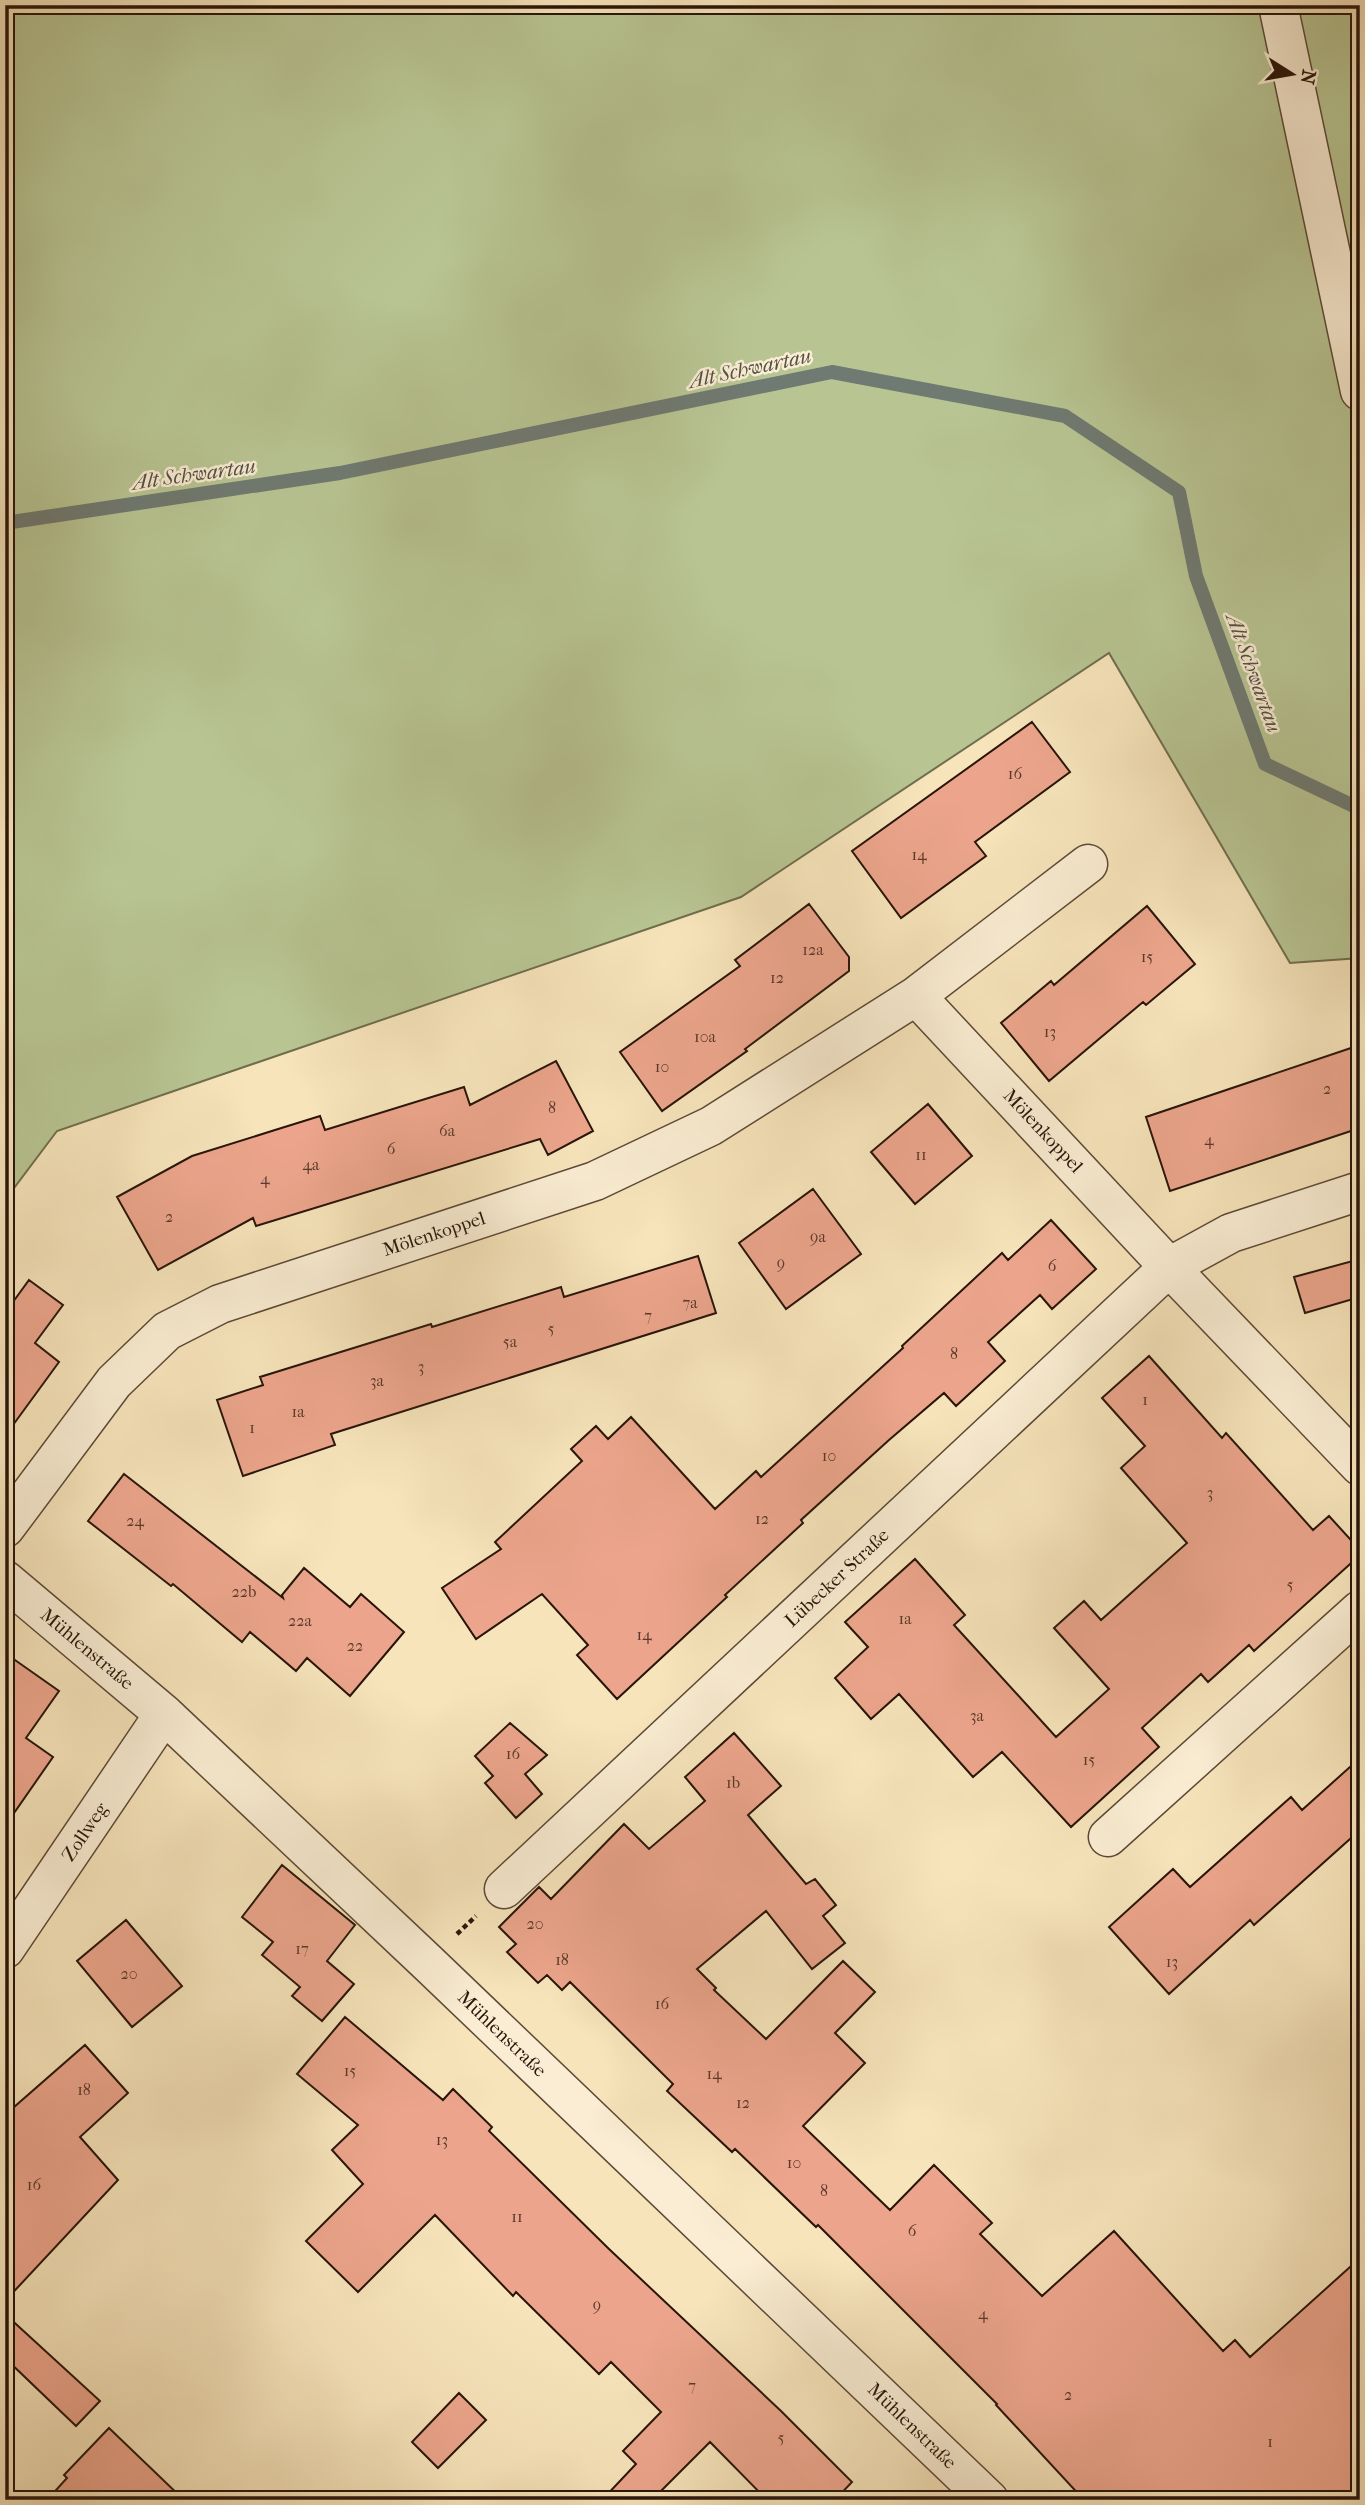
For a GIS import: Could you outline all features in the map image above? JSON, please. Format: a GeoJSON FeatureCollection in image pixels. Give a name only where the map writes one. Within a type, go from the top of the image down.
{"type":"FeatureCollection","features":[{"type":"Feature","properties":{"kind":"street"},"geometry":{"type":"LineString","coordinates":[[1278,5],[1360,391]]}},
{"type":"Feature","properties":{"kind":"street","name":"Mölenkoppel"},"geometry":{"type":"LineString","coordinates":[[5,1528],[114,1382],[167,1331],[220,1304],[595,1181],[711,1126],[916,996],[1088,864]]}},
{"type":"Feature","properties":{"kind":"street","name":"Mölenkoppel"},"geometry":{"type":"LineString","coordinates":[[916,996],[1169,1267]]}},
{"type":"Feature","properties":{"kind":"street","name":"Lübecker Straße"},"geometry":{"type":"LineString","coordinates":[[504,1889],[1169,1267],[1231,1233],[1360,1191]]}},
{"type":"Feature","properties":{"kind":"street"},"geometry":{"type":"LineString","coordinates":[[1169,1267],[1360,1466]]}},
{"type":"Feature","properties":{"kind":"street","name":"Mühlenstraße"},"geometry":{"type":"LineString","coordinates":[[5,1580],[164,1714],[989,2500]]}},
{"type":"Feature","properties":{"kind":"street"},"geometry":{"type":"LineString","coordinates":[[1108,1837],[1360,1610]]}},
{"type":"Feature","properties":{"kind":"street","name":"Zollweg"},"geometry":{"type":"LineString","coordinates":[[5,1949],[164,1714]]}},
{"type":"Feature","properties":{"kind":"path"},"geometry":{"type":"LineString","coordinates":[[427,1962],[504,1889]]}},
{"type":"Feature","properties":{"kind":"green space"},"geometry":{"type":"Polygon","coordinates":[[[5,5],[1360,5],[1360,958],[1290,963],[1109,653],[741,897],[57,1131],[5,1200],[5,5]]]}},
{"type":"Feature","properties":{"kind":"building"},"geometry":{"type":"Polygon","coordinates":[[[1032,722],[1070,772],[975,842],[986,856],[901,918],[852,851],[1032,722]]]}},
{"type":"Feature","properties":{"kind":"building"},"geometry":{"type":"Polygon","coordinates":[[[809,904],[849,957],[849,971],[745,1049],[747,1051],[662,1111],[620,1052],[740,966],[735,960],[809,904]]]}},
{"type":"Feature","properties":{"kind":"building"},"geometry":{"type":"Polygon","coordinates":[[[1147,906],[1195,964],[1146,1005],[1143,1002],[1049,1081],[1001,1023],[1051,981],[1054,985],[1147,906]]]}},
{"type":"Feature","properties":{"kind":"building"},"geometry":{"type":"Polygon","coordinates":[[[1360,1045],[1360,1128],[1170,1191],[1146,1117],[1360,1045]]]}},
{"type":"Feature","properties":{"kind":"building"},"geometry":{"type":"Polygon","coordinates":[[[556,1061],[593,1131],[548,1155],[540,1139],[256,1226],[253,1218],[158,1270],[117,1197],[192,1156],[320,1116],[325,1130],[464,1087],[470,1105],[556,1061]]]}},
{"type":"Feature","properties":{"kind":"building"},"geometry":{"type":"Polygon","coordinates":[[[928,1104],[972,1156],[915,1204],[871,1152],[928,1104]]]}},
{"type":"Feature","properties":{"kind":"building"},"geometry":{"type":"Polygon","coordinates":[[[813,1189],[861,1254],[786,1309],[739,1243],[813,1189]]]}},
{"type":"Feature","properties":{"kind":"building"},"geometry":{"type":"Polygon","coordinates":[[[1051,1220],[1096,1269],[1052,1309],[1040,1295],[988,1342],[1005,1361],[956,1406],[944,1393],[889,1440],[801,1520],[803,1523],[725,1595],[727,1597],[617,1699],[577,1655],[588,1645],[542,1594],[476,1639],[442,1588],[501,1549],[495,1542],[582,1461],[571,1449],[596,1426],[608,1439],[631,1417],[715,1509],[756,1471],[761,1477],[903,1348],[902,1346],[1002,1253],[1008,1260],[1051,1220]]]}},
{"type":"Feature","properties":{"kind":"building"},"geometry":{"type":"Polygon","coordinates":[[[698,1256],[716,1313],[331,1434],[335,1445],[243,1476],[217,1400],[263,1385],[260,1377],[561,1287],[564,1297],[698,1256]]]}},
{"type":"Feature","properties":{"kind":"building"},"geometry":{"type":"Polygon","coordinates":[[[1360,1259],[1360,1297],[1305,1313],[1294,1277],[1360,1259]]]}},
{"type":"Feature","properties":{"kind":"building"},"geometry":{"type":"Polygon","coordinates":[[[29,1280],[63,1305],[35,1343],[59,1362],[5,1436],[5,1313],[29,1280]]]}},
{"type":"Feature","properties":{"kind":"building"},"geometry":{"type":"Polygon","coordinates":[[[1149,1356],[1222,1438],[1226,1433],[1313,1530],[1329,1516],[1360,1550],[1360,1555],[1254,1651],[1249,1645],[1208,1682],[1201,1674],[1142,1728],[1159,1747],[1071,1827],[1002,1752],[973,1777],[899,1694],[871,1719],[835,1678],[868,1647],[845,1622],[915,1559],[965,1615],[954,1625],[1056,1737],[1109,1689],[1054,1628],[1084,1601],[1101,1620],[1187,1543],[1121,1468],[1145,1446],[1102,1398],[1149,1356]]]}},
{"type":"Feature","properties":{"kind":"building"},"geometry":{"type":"Polygon","coordinates":[[[124,1474],[283,1598],[282,1595],[304,1568],[350,1607],[361,1594],[404,1632],[350,1696],[307,1658],[296,1671],[250,1632],[242,1642],[173,1584],[171,1586],[88,1521],[124,1474]]]}},
{"type":"Feature","properties":{"kind":"building"},"geometry":{"type":"Polygon","coordinates":[[[5,1653],[59,1691],[26,1738],[53,1757],[5,1826],[5,1653]]]}},
{"type":"Feature","properties":{"kind":"building"},"geometry":{"type":"Polygon","coordinates":[[[510,1723],[547,1755],[525,1774],[542,1794],[516,1818],[485,1783],[493,1776],[475,1756],[510,1723]]]}},
{"type":"Feature","properties":{"kind":"building"},"geometry":{"type":"Polygon","coordinates":[[[734,1733],[781,1786],[748,1815],[806,1884],[815,1879],[836,1905],[823,1916],[845,1943],[812,1969],[766,1911],[697,1969],[716,1988],[714,1990],[766,2039],[843,1961],[875,1992],[835,2033],[865,2063],[803,2126],[890,2210],[934,2165],[992,2223],[980,2234],[1042,2296],[1114,2231],[1223,2351],[1235,2340],[1250,2357],[1360,2258],[1360,2486],[1344,2500],[1084,2500],[997,2404],[818,2225],[816,2227],[735,2149],[732,2152],[667,2091],[673,2084],[570,1982],[562,1990],[547,1975],[538,1983],[507,1952],[516,1944],[499,1927],[539,1887],[551,1899],[624,1824],[649,1849],[705,1801],[685,1777],[734,1733]]]}},
{"type":"Feature","properties":{"kind":"building"},"geometry":{"type":"Polygon","coordinates":[[[1360,1758],[1360,1830],[1254,1925],[1250,1920],[1169,1994],[1109,1927],[1173,1869],[1190,1887],[1291,1797],[1302,1810],[1360,1758]]]}},
{"type":"Feature","properties":{"kind":"building"},"geometry":{"type":"Polygon","coordinates":[[[282,1865],[355,1925],[327,1961],[354,1984],[322,2021],[292,1996],[300,1987],[262,1955],[273,1942],[242,1917],[282,1865]]]}},
{"type":"Feature","properties":{"kind":"building"},"geometry":{"type":"Polygon","coordinates":[[[126,1920],[182,1986],[132,2027],[77,1961],[126,1920]]]}},
{"type":"Feature","properties":{"kind":"building"},"geometry":{"type":"Polygon","coordinates":[[[345,2017],[443,2100],[453,2089],[492,2127],[489,2131],[609,2249],[781,2411],[852,2482],[835,2500],[767,2500],[710,2442],[652,2500],[602,2500],[636,2464],[623,2451],[661,2412],[611,2362],[599,2374],[516,2292],[513,2296],[435,2215],[358,2292],[306,2241],[363,2184],[332,2150],[358,2125],[297,2074],[345,2017]]]}},
{"type":"Feature","properties":{"kind":"building"},"geometry":{"type":"Polygon","coordinates":[[[85,2045],[128,2093],[80,2137],[118,2180],[5,2301],[5,2115],[85,2045]]]}},
{"type":"Feature","properties":{"kind":"building"},"geometry":{"type":"Polygon","coordinates":[[[5,2314],[100,2401],[76,2426],[5,2358],[5,2314]]]}},
{"type":"Feature","properties":{"kind":"building"},"geometry":{"type":"Polygon","coordinates":[[[459,2393],[486,2420],[438,2468],[412,2442],[459,2393]]]}},
{"type":"Feature","properties":{"kind":"building"},"geometry":{"type":"Polygon","coordinates":[[[109,2428],[184,2500],[47,2500],[67,2478],[64,2475],[109,2428]]]}},
{"type":"Feature","properties":{"kind":"waterway","name":"Alt Schwartau"},"geometry":{"type":"LineString","coordinates":[[5,523],[340,473],[832,372],[1065,416],[1179,492],[1196,576],[1265,764],[1360,809]]}}]}
